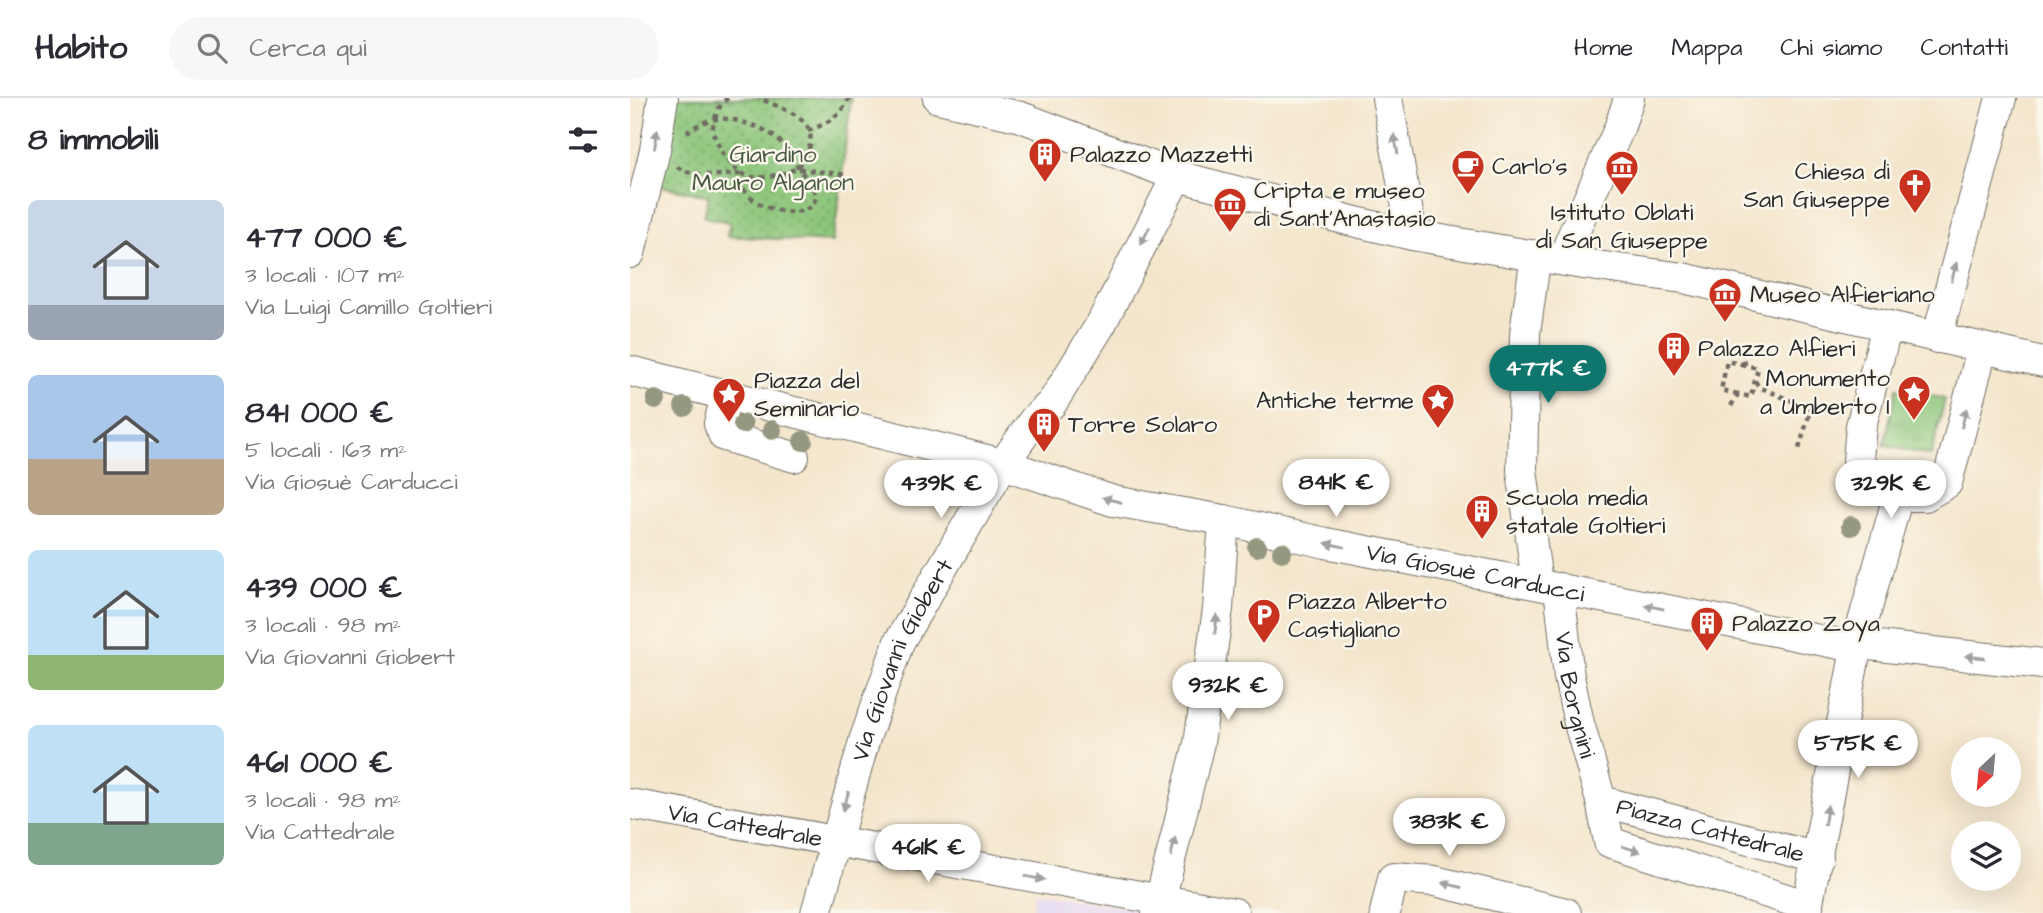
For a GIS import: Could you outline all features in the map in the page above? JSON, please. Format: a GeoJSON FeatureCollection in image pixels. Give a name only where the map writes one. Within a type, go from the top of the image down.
{"type":"FeatureCollection","features":[{"type":"Feature","properties":{"kind":"street"},"geometry":{"type":"LineString","coordinates":[[630,253],[655,150],[663,98]]}},
{"type":"Feature","properties":{"kind":"street"},"geometry":{"type":"LineString","coordinates":[[938,98],[1023,108],[1177,176],[1412,235],[1683,278],[2043,362]]}},
{"type":"Feature","properties":{"kind":"street"},"geometry":{"type":"LineString","coordinates":[[1387,98],[1412,235]]}},
{"type":"Feature","properties":{"kind":"street"},"geometry":{"type":"LineString","coordinates":[[1567,261],[1569,244],[1620,126],[1629,98]]}},
{"type":"Feature","properties":{"kind":"street"},"geometry":{"type":"LineString","coordinates":[[1937,338],[2001,98]]}},
{"type":"Feature","properties":{"kind":"street","name":"Via Giovanni Giobert"},"geometry":{"type":"LineString","coordinates":[[816,913],[865,738],[899,642],[1003,464],[1034,421],[1052,403],[1101,324],[1177,176]]}},
{"type":"Feature","properties":{"kind":"street","name":"Via Borgnini"},"geometry":{"type":"LineString","coordinates":[[1536,255],[1525,333],[1521,470],[1543,575],[1601,801]]}},
{"type":"Feature","properties":{"kind":"street"},"geometry":{"type":"LineString","coordinates":[[1887,326],[1861,426],[1858,460],[1873,484],[1898,496],[1925,496],[1947,484],[1982,349]]}},
{"type":"Feature","properties":{"kind":"street","name":"Via Giosuè Carducci"},"geometry":{"type":"LineString","coordinates":[[630,371],[1003,464],[1113,501],[1224,520],[1325,543],[1543,575],[1845,645],[1857,644],[2043,664]]}},
{"type":"Feature","properties":{"kind":"street"},"geometry":{"type":"LineString","coordinates":[[726,396],[719,424],[724,436],[794,457]]}},
{"type":"Feature","properties":{"kind":"street"},"geometry":{"type":"LineString","coordinates":[[1807,910],[1857,644],[1898,496]]}},
{"type":"Feature","properties":{"kind":"street"},"geometry":{"type":"LineString","coordinates":[[1159,907],[1199,743],[1218,609],[1224,520]]}},
{"type":"Feature","properties":{"kind":"street","name":"Piazza Cattedrale"},"geometry":{"type":"LineString","coordinates":[[1807,910],[1609,842],[1601,801],[1818,858]]}},
{"type":"Feature","properties":{"kind":"street","name":"Via Cattedrale"},"geometry":{"type":"LineString","coordinates":[[630,804],[1159,907],[1234,913]]}},
{"type":"Feature","properties":{"kind":"street"},"geometry":{"type":"LineString","coordinates":[[1385,913],[1393,878],[1435,881],[1566,913]]}},
{"type":"Feature","properties":{"kind":"path"},"geometry":{"type":"LineString","coordinates":[[759,98],[778,108],[794,112],[803,121],[808,131],[810,146],[798,168]]}},
{"type":"Feature","properties":{"kind":"path"},"geometry":{"type":"LineString","coordinates":[[808,131],[842,112],[849,98]]}},
{"type":"Feature","properties":{"kind":"path"},"geometry":{"type":"LineString","coordinates":[[725,99],[715,117],[712,131],[728,163],[740,174]]}},
{"type":"Feature","properties":{"kind":"path"},"geometry":{"type":"LineString","coordinates":[[715,117],[737,120],[775,136],[790,152],[816,197],[806,211],[797,213],[772,208],[747,195],[739,183],[740,174]]}},
{"type":"Feature","properties":{"kind":"path"},"geometry":{"type":"LineString","coordinates":[[674,165],[683,171],[700,174],[740,174],[761,178],[798,168],[848,175]]}},
{"type":"Feature","properties":{"kind":"path"},"geometry":{"type":"LineString","coordinates":[[1743,353],[1745,365]]}},
{"type":"Feature","properties":{"kind":"path"},"geometry":{"type":"LineString","coordinates":[[1727,361],[1745,365],[1758,369],[1751,397],[1721,390],[1727,361]]}},
{"type":"Feature","properties":{"kind":"path"},"geometry":{"type":"LineString","coordinates":[[1755,381],[1759,387],[1811,409],[1798,452]]}},
{"type":"Feature","properties":{"kind":"path"},"geometry":{"type":"LineString","coordinates":[[1731,406],[1738,394]]}},
{"type":"Feature","properties":{"kind":"shaded area"},"geometry":{"type":"Polygon","coordinates":[[[1036,893],[1134,909],[1137,913],[1032,913],[1036,893]]]}},
{"type":"Feature","properties":{"kind":"green space","name":"Giardino Mauro Alganon"},"geometry":{"type":"Polygon","coordinates":[[[668,98],[851,98],[832,242],[727,236],[730,222],[704,217],[709,196],[650,184],[668,98]]]}},
{"type":"Feature","properties":{"kind":"green space"},"geometry":{"type":"Polygon","coordinates":[[[1897,388],[1945,399],[1931,456],[1884,445],[1897,388]]]}},
{"type":"Feature","properties":{"kind":"place","name":"Palazzo Mazzetti"},"geometry":{"type":"Point","coordinates":[1045,184]}},
{"type":"Feature","properties":{"kind":"place","name":"Carlo's"},"geometry":{"type":"Point","coordinates":[1468,196]}},
{"type":"Feature","properties":{"kind":"place","name":"Istituto Oblati di San Giuseppe"},"geometry":{"type":"Point","coordinates":[1622,197]}},
{"type":"Feature","properties":{"kind":"place","name":"Chiesa di San Giuseppe"},"geometry":{"type":"Point","coordinates":[1915,215]}},
{"type":"Feature","properties":{"kind":"place","name":"Cripta e museo di Sant'Anastasio"},"geometry":{"type":"Point","coordinates":[1230,234]}},
{"type":"Feature","properties":{"kind":"place","name":"Museo Alfieriano"},"geometry":{"type":"Point","coordinates":[1725,324]}},
{"type":"Feature","properties":{"kind":"place","name":"Palazzo Alfieri"},"geometry":{"type":"Point","coordinates":[1674,378]}},
{"type":"Feature","properties":{"kind":"place","name":"Monumento a Umberto I"},"geometry":{"type":"Point","coordinates":[1914,422]}},
{"type":"Feature","properties":{"kind":"place","name":"Piazza del Seminario"},"geometry":{"type":"Point","coordinates":[729,424]}},
{"type":"Feature","properties":{"kind":"place","name":"Antiche terme"},"geometry":{"type":"Point","coordinates":[1438,430]}},
{"type":"Feature","properties":{"kind":"place","name":"Torre Solaro"},"geometry":{"type":"Point","coordinates":[1044,454]}},
{"type":"Feature","properties":{"kind":"place","name":"Scuola media statale Goltieri"},"geometry":{"type":"Point","coordinates":[1482,541]}},
{"type":"Feature","properties":{"kind":"place","name":"Piazza Alberto Castigliano"},"geometry":{"type":"Point","coordinates":[1264,645]}},
{"type":"Feature","properties":{"kind":"place","name":"Palazzo Zoya"},"geometry":{"type":"Point","coordinates":[1707,653]}}]}
